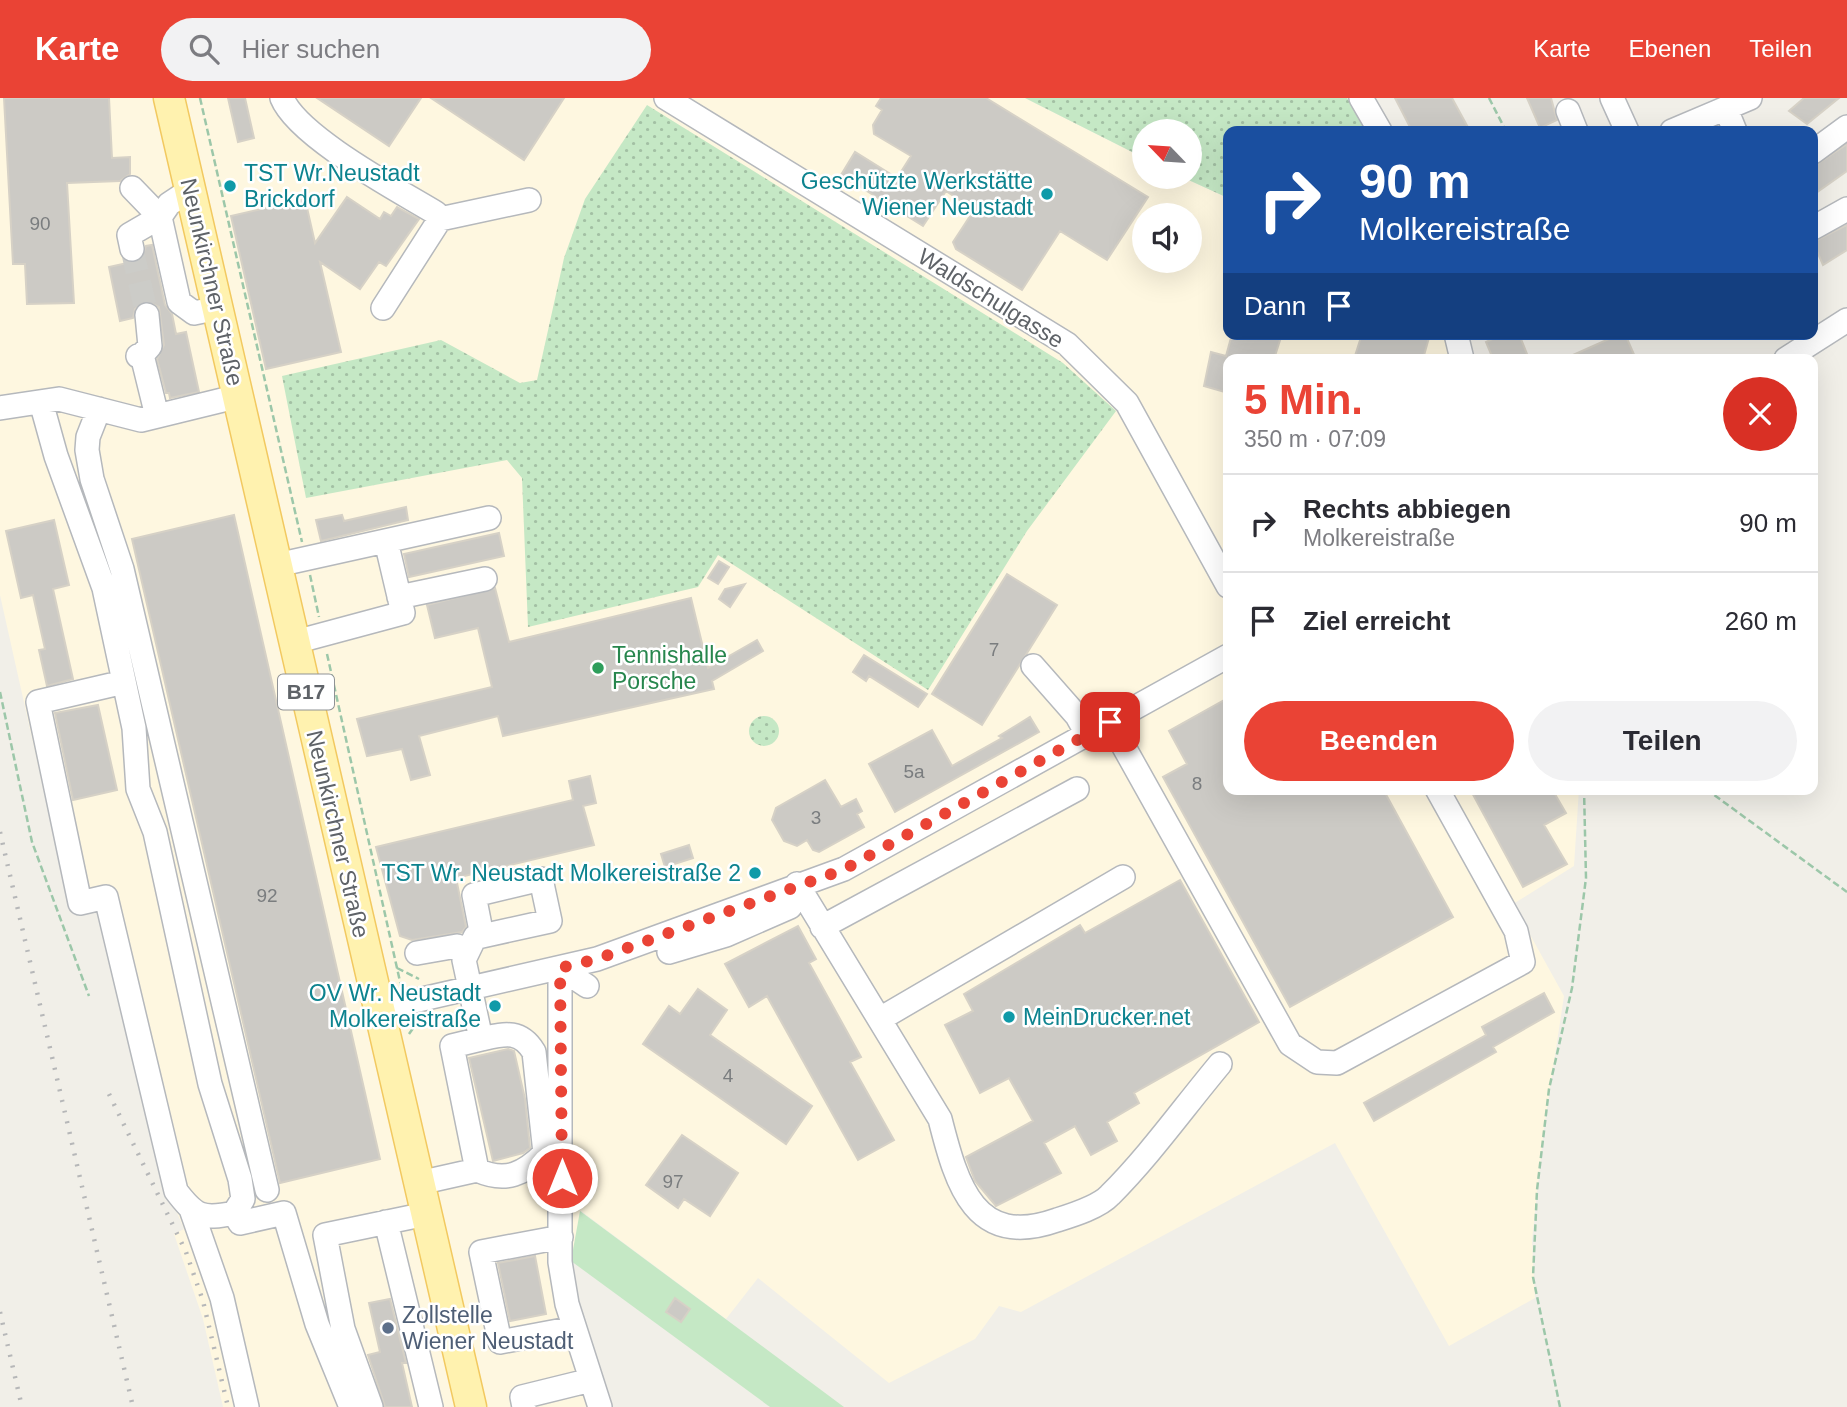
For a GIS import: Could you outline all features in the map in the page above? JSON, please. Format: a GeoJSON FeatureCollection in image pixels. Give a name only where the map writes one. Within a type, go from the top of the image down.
{"type":"FeatureCollection","features":[{"type":"Feature","properties":{"kind":"main road","name":"Neunkirchner Straße"},"geometry":{"type":"LineString","coordinates":[[169,98],[277,565],[309,639],[379,1009],[471,1407]]}},
{"type":"Feature","properties":{"kind":"street","name":"Waldschulgasse"},"geometry":{"type":"LineString","coordinates":[[666,98],[1067,344],[1127,402],[1223,577]]}},
{"type":"Feature","properties":{"kind":"street"},"geometry":{"type":"LineString","coordinates":[[1361,98],[1377,126]]}},
{"type":"Feature","properties":{"kind":"street"},"geometry":{"type":"LineString","coordinates":[[1612,98],[1624,126]]}},
{"type":"Feature","properties":{"kind":"street"},"geometry":{"type":"LineString","coordinates":[[1684,126],[1749,98]]}},
{"type":"Feature","properties":{"kind":"street"},"geometry":{"type":"LineString","coordinates":[[283,100],[295,118],[310,131],[356,164],[436,213],[440,219]]}},
{"type":"Feature","properties":{"kind":"street"},"geometry":{"type":"LineString","coordinates":[[1726,109],[1733,126]]}},
{"type":"Feature","properties":{"kind":"street"},"geometry":{"type":"LineString","coordinates":[[1818,148],[1847,127]]}},
{"type":"Feature","properties":{"kind":"street"},"geometry":{"type":"LineString","coordinates":[[131,188],[160,217],[179,302],[194,313],[218,308]]}},
{"type":"Feature","properties":{"kind":"street"},"geometry":{"type":"LineString","coordinates":[[132,249],[129,235],[160,217],[169,204],[190,190]]}},
{"type":"Feature","properties":{"kind":"street"},"geometry":{"type":"LineString","coordinates":[[383,308],[440,219],[528,200]]}},
{"type":"Feature","properties":{"kind":"street"},"geometry":{"type":"LineString","coordinates":[[1818,225],[1847,208]]}},
{"type":"Feature","properties":{"kind":"street"},"geometry":{"type":"LineString","coordinates":[[147,315],[150,346],[140,356],[157,416]]}},
{"type":"Feature","properties":{"kind":"street"},"geometry":{"type":"LineString","coordinates":[[1818,339],[1847,320]]}},
{"type":"Feature","properties":{"kind":"street"},"geometry":{"type":"LineString","coordinates":[[1794,354],[1816,340]]}},
{"type":"Feature","properties":{"kind":"street"},"geometry":{"type":"LineString","coordinates":[[0,408],[59,399],[141,420],[239,396]]}},
{"type":"Feature","properties":{"kind":"street"},"geometry":{"type":"LineString","coordinates":[[41,402],[55,456],[104,588],[134,728],[138,789],[155,832],[210,1084],[240,1179],[243,1199],[234,1213],[212,1218],[192,1212]]}},
{"type":"Feature","properties":{"kind":"street"},"geometry":{"type":"LineString","coordinates":[[99,409],[87,443],[92,479],[122,569],[267,1190]]}},
{"type":"Feature","properties":{"kind":"street"},"geometry":{"type":"LineString","coordinates":[[277,565],[489,518]]}},
{"type":"Feature","properties":{"kind":"street"},"geometry":{"type":"LineString","coordinates":[[309,639],[403,613],[386,541]]}},
{"type":"Feature","properties":{"kind":"street"},"geometry":{"type":"LineString","coordinates":[[399,597],[485,579]]}},
{"type":"Feature","properties":{"kind":"street"},"geometry":{"type":"LineString","coordinates":[[379,1009],[597,959],[797,884],[845,869],[1223,659]]}},
{"type":"Feature","properties":{"kind":"street"},"geometry":{"type":"LineString","coordinates":[[1033,666],[1077,716],[1087,734]]}},
{"type":"Feature","properties":{"kind":"street"},"geometry":{"type":"LineString","coordinates":[[124,682],[38,702],[80,902],[106,897],[176,1191],[192,1212],[222,1298],[247,1407]]}},
{"type":"Feature","properties":{"kind":"street"},"geometry":{"type":"LineString","coordinates":[[1110,722],[1290,1044],[1317,1062],[1338,1063],[1523,962],[1516,931],[1440,795]]}},
{"type":"Feature","properties":{"kind":"street"},"geometry":{"type":"LineString","coordinates":[[822,927],[1077,789]]}},
{"type":"Feature","properties":{"kind":"street"},"geometry":{"type":"LineString","coordinates":[[880,1019],[1124,877]]}},
{"type":"Feature","properties":{"kind":"street"},"geometry":{"type":"LineString","coordinates":[[797,884],[940,1119],[951,1163],[983,1218],[1007,1228],[1034,1228],[1108,1197],[1220,1064]]}},
{"type":"Feature","properties":{"kind":"street"},"geometry":{"type":"LineString","coordinates":[[650,940],[671,958],[790,907],[797,884]]}},
{"type":"Feature","properties":{"kind":"street"},"geometry":{"type":"LineString","coordinates":[[417,953],[475,942],[464,960],[481,1040]]}},
{"type":"Feature","properties":{"kind":"street"},"geometry":{"type":"LineString","coordinates":[[560,968],[587,986]]}},
{"type":"Feature","properties":{"kind":"street"},"geometry":{"type":"LineString","coordinates":[[560,968],[560,1262],[574,1328],[600,1407]]}},
{"type":"Feature","properties":{"kind":"street"},"geometry":{"type":"LineString","coordinates":[[419,1183],[477,1170],[492,1177],[526,1172],[545,1153],[534,1052],[526,1039],[511,1033],[452,1046],[477,1170]]}},
{"type":"Feature","properties":{"kind":"street"},"geometry":{"type":"LineString","coordinates":[[234,1213],[240,1223],[284,1213],[317,1324],[351,1407]]}},
{"type":"Feature","properties":{"kind":"street"},"geometry":{"type":"LineString","coordinates":[[371,1407],[343,1329],[325,1234],[426,1214]]}},
{"type":"Feature","properties":{"kind":"street"},"geometry":{"type":"LineString","coordinates":[[386,1222],[431,1407]]}},
{"type":"Feature","properties":{"kind":"street"},"geometry":{"type":"LineString","coordinates":[[561,1237],[481,1252],[500,1342],[574,1328]]}},
{"type":"Feature","properties":{"kind":"street"},"geometry":{"type":"LineString","coordinates":[[524,1407],[522,1397],[590,1380]]}},
{"type":"Feature","properties":{"kind":"path"},"geometry":{"type":"LineString","coordinates":[[200,98],[306,559],[309,639],[397,968],[415,979],[423,979]]}},
{"type":"Feature","properties":{"kind":"path"},"geometry":{"type":"LineString","coordinates":[[1489,98],[1503,126]]}},
{"type":"Feature","properties":{"kind":"path"},"geometry":{"type":"LineString","coordinates":[[0,692],[32,842],[89,996]]}},
{"type":"Feature","properties":{"kind":"path"},"geometry":{"type":"LineString","coordinates":[[1560,1407],[1534,1278],[1538,1190],[1549,1089],[1572,988],[1586,878],[1584,795]]}},
{"type":"Feature","properties":{"kind":"path"},"geometry":{"type":"LineString","coordinates":[[1714,795],[1847,892]]}},
{"type":"Feature","properties":{"kind":"path"},"geometry":{"type":"LineString","coordinates":[[408,1037],[411,1028],[424,1017]]}},
{"type":"Feature","properties":{"kind":"shaded area"},"geometry":{"type":"Polygon","coordinates":[[[0,98],[1025,98],[1132,152],[1132,189],[1202,189],[1202,186],[1223,196],[1223,340],[1447,340],[1450,354],[1223,354],[1223,795],[1579,795],[1574,866],[1513,904],[1564,996],[1544,1128],[1532,1240],[1535,1298],[1449,1346],[1335,1143],[1021,1312],[999,1306],[975,1339],[889,1383],[758,1278],[726,1319],[581,1211],[571,1261],[581,1325],[608,1407],[223,1407],[203,1319],[174,1234],[184,1229],[168,1192],[101,906],[71,913],[0,595],[0,98]]]}},
{"type":"Feature","properties":{"kind":"green space"},"geometry":{"type":"Polygon","coordinates":[[[1025,98],[1347,98],[1365,126],[1223,126],[1223,196],[1202,186],[1202,119],[1132,119],[1132,152],[1025,98]]]}},
{"type":"Feature","properties":{"kind":"green space"},"geometry":{"type":"Polygon","coordinates":[[[647,105],[1063,363],[1116,411],[1027,531],[928,690],[718,555],[698,587],[528,627],[522,478],[507,460],[306,498],[282,376],[441,340],[520,383],[537,380],[564,258],[585,199],[647,105]]]}},
{"type":"Feature","properties":{"kind":"green space"},"geometry":{"type":"Polygon","coordinates":[[[764,716],[770,717],[778,725],[778,737],[770,745],[764,746],[758,745],[750,737],[749,731],[750,725],[758,717],[764,716]]]}},
{"type":"Feature","properties":{"kind":"green space"},"geometry":{"type":"Polygon","coordinates":[[[580,1211],[844,1407],[770,1407],[571,1261],[580,1211]]]}},
{"type":"Feature","properties":{"kind":"building"},"geometry":{"type":"Polygon","coordinates":[[[4,98],[109,98],[112,158],[130,157],[130,174],[120,181],[67,183],[74,303],[27,304],[25,264],[13,264],[4,98]]]}},
{"type":"Feature","properties":{"kind":"building"},"geometry":{"type":"Polygon","coordinates":[[[228,98],[245,98],[254,138],[238,142],[228,98]]]}},
{"type":"Feature","properties":{"kind":"building"},"geometry":{"type":"Polygon","coordinates":[[[317,98],[421,98],[389,146],[317,98]]]}},
{"type":"Feature","properties":{"kind":"building"},"geometry":{"type":"Polygon","coordinates":[[[431,98],[564,98],[524,160],[431,98]]]}},
{"type":"Feature","properties":{"kind":"building","name":"Geschützte Werkstätte Wiener Neustadt"},"geometry":{"type":"Polygon","coordinates":[[[881,98],[986,98],[1148,197],[1144,203],[1132,203],[1132,222],[1107,260],[1060,231],[1022,290],[956,249],[953,242],[974,210],[946,191],[923,226],[841,175],[855,152],[897,178],[911,156],[874,134],[873,125],[882,110],[876,106],[881,98]]]}},
{"type":"Feature","properties":{"kind":"building"},"geometry":{"type":"Polygon","coordinates":[[[1395,98],[1452,98],[1467,126],[1409,126],[1395,98]]]}},
{"type":"Feature","properties":{"kind":"building"},"geometry":{"type":"Polygon","coordinates":[[[1527,98],[1551,98],[1557,120],[1539,126],[1527,98]]]}},
{"type":"Feature","properties":{"kind":"building"},"geometry":{"type":"Polygon","coordinates":[[[1804,98],[1839,98],[1807,124],[1789,111],[1804,98]]]}},
{"type":"Feature","properties":{"kind":"building"},"geometry":{"type":"Polygon","coordinates":[[[1847,144],[1847,171],[1818,191],[1818,164],[1847,144]]]}},
{"type":"Feature","properties":{"kind":"building"},"geometry":{"type":"Polygon","coordinates":[[[347,197],[380,219],[384,212],[391,216],[397,207],[419,219],[386,266],[379,262],[360,289],[320,262],[341,352],[266,369],[231,216],[305,199],[315,243],[347,197]]]}},
{"type":"Feature","properties":{"kind":"building"},"geometry":{"type":"Polygon","coordinates":[[[1847,225],[1847,250],[1823,265],[1818,254],[1818,240],[1847,225]]]}},
{"type":"Feature","properties":{"kind":"building"},"geometry":{"type":"Polygon","coordinates":[[[152,245],[165,305],[172,314],[176,334],[186,332],[199,392],[170,398],[169,393],[166,393],[157,359],[164,345],[159,307],[145,301],[135,309],[133,318],[120,321],[109,267],[141,260],[146,246],[152,245]]]}},
{"type":"Feature","properties":{"kind":"building"},"geometry":{"type":"Polygon","coordinates":[[[1230,340],[1280,340],[1276,354],[1227,354],[1230,340]]]}},
{"type":"Feature","properties":{"kind":"building"},"geometry":{"type":"Polygon","coordinates":[[[1360,340],[1428,340],[1424,354],[1356,354],[1360,340]]]}},
{"type":"Feature","properties":{"kind":"building"},"geometry":{"type":"Polygon","coordinates":[[[1521,340],[1527,354],[1491,354],[1486,342],[1521,340]]]}},
{"type":"Feature","properties":{"kind":"building"},"geometry":{"type":"Polygon","coordinates":[[[1607,340],[1628,340],[1634,354],[1575,354],[1607,340]]]}},
{"type":"Feature","properties":{"kind":"building"},"geometry":{"type":"Polygon","coordinates":[[[1211,352],[1223,355],[1223,392],[1204,386],[1211,352]]]}},
{"type":"Feature","properties":{"kind":"building"},"geometry":{"type":"Polygon","coordinates":[[[406,507],[408,520],[321,541],[316,520],[342,515],[344,521],[406,507]]]}},
{"type":"Feature","properties":{"kind":"building"},"geometry":{"type":"Polygon","coordinates":[[[234,515],[380,1159],[280,1183],[132,539],[234,515]]]}},
{"type":"Feature","properties":{"kind":"building"},"geometry":{"type":"Polygon","coordinates":[[[54,520],[69,585],[53,589],[73,679],[47,686],[39,650],[45,649],[33,595],[21,598],[6,531],[54,520]]]}},
{"type":"Feature","properties":{"kind":"building"},"geometry":{"type":"Polygon","coordinates":[[[499,533],[504,556],[409,577],[404,554],[499,533]]]}},
{"type":"Feature","properties":{"kind":"building"},"geometry":{"type":"Polygon","coordinates":[[[719,561],[729,567],[718,584],[708,578],[719,561]]]}},
{"type":"Feature","properties":{"kind":"building"},"geometry":{"type":"Polygon","coordinates":[[[1007,574],[1057,605],[982,725],[932,694],[1007,574]]]}},
{"type":"Feature","properties":{"kind":"building"},"geometry":{"type":"Polygon","coordinates":[[[745,584],[730,607],[719,599],[725,589],[745,584]]]}},
{"type":"Feature","properties":{"kind":"building","name":"Tennishalle Porsche"},"geometry":{"type":"Polygon","coordinates":[[[495,588],[509,642],[691,598],[708,668],[757,640],[763,651],[712,681],[714,689],[503,736],[498,716],[419,736],[430,775],[411,780],[402,749],[367,756],[357,719],[492,687],[478,628],[435,638],[427,605],[495,588]]]}},
{"type":"Feature","properties":{"kind":"building"},"geometry":{"type":"Polygon","coordinates":[[[864,655],[927,694],[918,707],[869,676],[866,681],[853,672],[864,655]]]}},
{"type":"Feature","properties":{"kind":"building"},"geometry":{"type":"Polygon","coordinates":[[[1223,701],[1223,795],[1386,795],[1453,917],[1290,1007],[1163,777],[1187,764],[1169,731],[1223,701]]]}},
{"type":"Feature","properties":{"kind":"building"},"geometry":{"type":"Polygon","coordinates":[[[98,705],[117,790],[73,800],[55,713],[98,705]]]}},
{"type":"Feature","properties":{"kind":"building"},"geometry":{"type":"Polygon","coordinates":[[[1030,717],[1039,732],[895,812],[869,764],[932,730],[952,766],[1002,738],[999,736],[1030,717]]]}},
{"type":"Feature","properties":{"kind":"building"},"geometry":{"type":"Polygon","coordinates":[[[590,776],[596,803],[583,806],[594,845],[456,878],[466,927],[462,932],[412,940],[400,936],[376,847],[573,800],[569,781],[590,776]]]}},
{"type":"Feature","properties":{"kind":"building"},"geometry":{"type":"Polygon","coordinates":[[[825,780],[841,807],[856,799],[862,811],[857,814],[864,827],[819,852],[813,850],[807,840],[797,846],[784,841],[772,820],[776,808],[825,780]]]}},
{"type":"Feature","properties":{"kind":"building"},"geometry":{"type":"Polygon","coordinates":[[[1473,795],[1556,795],[1566,813],[1544,825],[1567,864],[1523,887],[1473,795]]]}},
{"type":"Feature","properties":{"kind":"building"},"geometry":{"type":"Polygon","coordinates":[[[689,845],[693,858],[665,867],[661,854],[689,845]]]}},
{"type":"Feature","properties":{"kind":"building"},"geometry":{"type":"Polygon","coordinates":[[[1180,880],[1259,1022],[1134,1093],[1139,1103],[1107,1122],[1117,1141],[1091,1155],[1075,1126],[1044,1143],[1061,1173],[996,1206],[975,1181],[966,1157],[1033,1121],[1009,1078],[980,1093],[945,1025],[973,1011],[964,994],[1080,925],[1085,933],[1180,880]]]}},
{"type":"Feature","properties":{"kind":"building"},"geometry":{"type":"Polygon","coordinates":[[[798,926],[816,959],[809,963],[861,1057],[850,1062],[894,1140],[858,1160],[767,996],[749,1007],[725,964],[798,926]]]}},
{"type":"Feature","properties":{"kind":"building"},"geometry":{"type":"Polygon","coordinates":[[[698,989],[727,1010],[710,1035],[812,1106],[786,1144],[643,1044],[669,1006],[680,1014],[698,989]]]}},
{"type":"Feature","properties":{"kind":"building"},"geometry":{"type":"Polygon","coordinates":[[[1544,993],[1554,1012],[1493,1047],[1496,1052],[1374,1121],[1364,1103],[1486,1035],[1482,1027],[1544,993]]]}},
{"type":"Feature","properties":{"kind":"building"},"geometry":{"type":"Polygon","coordinates":[[[508,1049],[514,1051],[525,1099],[530,1148],[523,1153],[493,1161],[469,1058],[508,1049]]]}},
{"type":"Feature","properties":{"kind":"building"},"geometry":{"type":"Polygon","coordinates":[[[682,1135],[738,1173],[710,1216],[684,1199],[678,1208],[646,1185],[682,1135]]]}},
{"type":"Feature","properties":{"kind":"building"},"geometry":{"type":"Polygon","coordinates":[[[535,1256],[546,1314],[510,1321],[498,1263],[535,1256]]]}},
{"type":"Feature","properties":{"kind":"building"},"geometry":{"type":"Polygon","coordinates":[[[675,1298],[690,1309],[681,1322],[666,1312],[675,1298]]]}},
{"type":"Feature","properties":{"kind":"building","name":"Zollstelle Wiener Neustadt"},"geometry":{"type":"Polygon","coordinates":[[[390,1299],[406,1363],[402,1363],[412,1407],[385,1407],[368,1355],[380,1352],[369,1303],[390,1299]]]}},
{"type":"Feature","properties":{"kind":"tunnel"},"geometry":{"type":"LineString","coordinates":[[132,249],[147,315]]}},
{"type":"Feature","properties":{"kind":"railway"},"geometry":{"type":"LineString","coordinates":[[0,832],[133,1407]]}},
{"type":"Feature","properties":{"kind":"railway"},"geometry":{"type":"LineString","coordinates":[[109,1094],[186,1252],[203,1301],[228,1407]]}},
{"type":"Feature","properties":{"kind":"railway"},"geometry":{"type":"LineString","coordinates":[[0,1312],[22,1407]]}},
{"type":"Feature","properties":{"kind":"place","name":"TST Wr.Neustadt Brickdorf"},"geometry":{"type":"Point","coordinates":[230,186]}},
{"type":"Feature","properties":{"kind":"place","name":"Geschützte Werkstätte Wiener Neustadt"},"geometry":{"type":"Point","coordinates":[1047,194]}},
{"type":"Feature","properties":{"kind":"place","name":"Tennishalle Porsche"},"geometry":{"type":"Point","coordinates":[598,668]}},
{"type":"Feature","properties":{"kind":"place","name":"TST Wr. Neustadt Molkereistraße 2"},"geometry":{"type":"Point","coordinates":[755,873]}},
{"type":"Feature","properties":{"kind":"place","name":"OV Wr. Neustadt Molkereistraße"},"geometry":{"type":"Point","coordinates":[495,1006]}},
{"type":"Feature","properties":{"kind":"place","name":"MeinDrucker.net"},"geometry":{"type":"Point","coordinates":[1009,1017]}},
{"type":"Feature","properties":{"kind":"place","name":"Zollstelle Wiener Neustadt"},"geometry":{"type":"Point","coordinates":[388,1328]}},
{"type":"Feature","properties":{"kind":"route"},"geometry":{"type":"LineString","coordinates":[[562,1178],[560,968],[597,959],[797,884],[845,869],[1110,722]]}}]}
